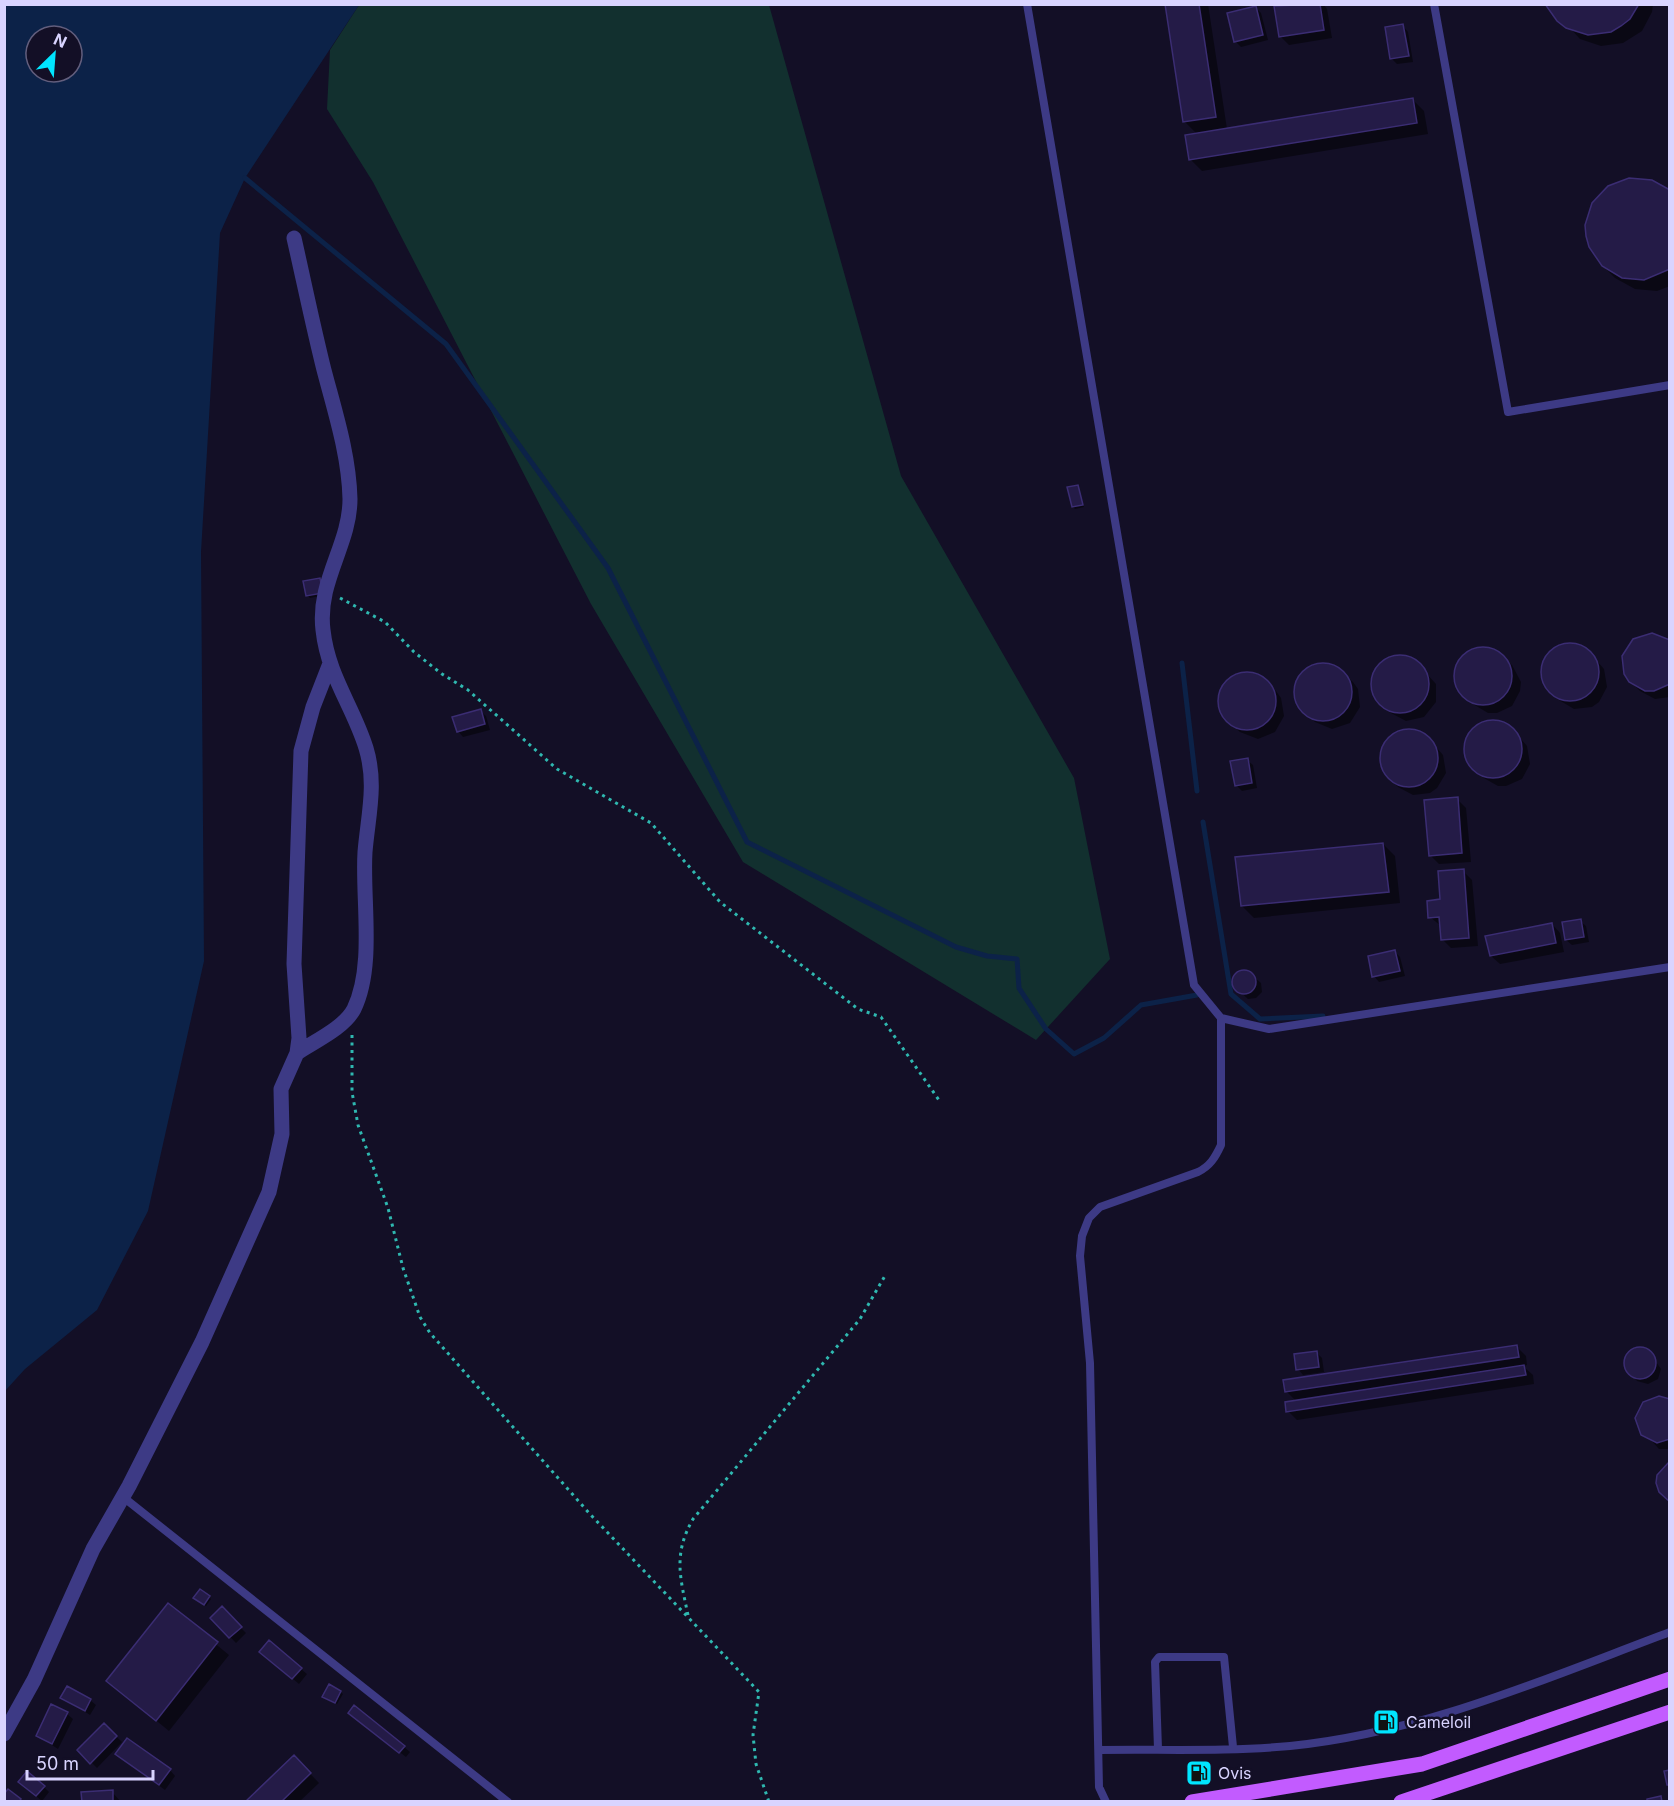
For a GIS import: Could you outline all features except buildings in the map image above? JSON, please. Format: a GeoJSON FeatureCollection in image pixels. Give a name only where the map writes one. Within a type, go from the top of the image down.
{"type":"FeatureCollection","features":[{"type":"Feature","properties":{"kind":"main road"},"geometry":{"type":"LineString","coordinates":[[1192,1802],[1422,1764],[1670,1679]]}},
{"type":"Feature","properties":{"kind":"main road"},"geometry":{"type":"LineString","coordinates":[[1401,1802],[1670,1712]]}},
{"type":"Feature","properties":{"kind":"main road"},"geometry":{"type":"LineString","coordinates":[[1218,1797],[1247,1802]]}},
{"type":"Feature","properties":{"kind":"street"},"geometry":{"type":"LineString","coordinates":[[294,238],[324,372],[340,427],[350,495],[350,521],[328,576],[322,628],[329,666],[367,749],[372,783],[372,814],[365,851],[364,963],[361,988],[353,1012],[338,1026],[297,1053]]}},
{"type":"Feature","properties":{"kind":"street"},"geometry":{"type":"LineString","coordinates":[[4,1734],[34,1680],[93,1549],[123,1497],[202,1342],[265,1203],[277,1167],[282,1134],[281,1089],[297,1053],[299,1038],[294,964],[301,751],[313,707],[329,666]]}},
{"type":"Feature","properties":{"kind":"lane"},"geometry":{"type":"LineString","coordinates":[[1027,4],[1194,985],[1221,1018],[1269,1029],[1670,967]]}},
{"type":"Feature","properties":{"kind":"lane"},"geometry":{"type":"LineString","coordinates":[[1434,4],[1508,411],[1670,385]]}},
{"type":"Feature","properties":{"kind":"lane"},"geometry":{"type":"LineString","coordinates":[[1106,1802],[1099,1787],[1090,1363],[1080,1256],[1082,1236],[1089,1218],[1100,1207],[1198,1172],[1208,1167],[1216,1156],[1221,1145],[1221,1018]]}},
{"type":"Feature","properties":{"kind":"lane"},"geometry":{"type":"LineString","coordinates":[[123,1497],[508,1802]]}},
{"type":"Feature","properties":{"kind":"lane"},"geometry":{"type":"LineString","coordinates":[[1099,1750],[1290,1746],[1404,1726],[1490,1699],[1670,1632]]}},
{"type":"Feature","properties":{"kind":"lane"},"geometry":{"type":"LineString","coordinates":[[1158,1749],[1155,1662],[1159,1657],[1224,1658],[1233,1747]]}},
{"type":"Feature","properties":{"kind":"path"},"geometry":{"type":"LineString","coordinates":[[325,591],[385,622],[414,652],[442,674],[468,690],[557,769],[651,823],[720,902],[858,1009],[881,1017],[941,1104]]}},
{"type":"Feature","properties":{"kind":"path"},"geometry":{"type":"LineString","coordinates":[[353,1012],[352,1092],[358,1125],[388,1208],[403,1268],[420,1317],[430,1334],[480,1392],[589,1513],[759,1692],[753,1735],[756,1764],[769,1802]]}},
{"type":"Feature","properties":{"kind":"path"},"geometry":{"type":"LineString","coordinates":[[688,1617],[678,1569],[686,1532],[693,1519],[860,1319],[886,1274]]}},
{"type":"Feature","properties":{"kind":"green space"},"geometry":{"type":"Polygon","coordinates":[[[359,5],[769,5],[901,476],[1074,778],[1110,959],[1036,1040],[743,862],[591,604],[373,182],[327,109],[330,50],[359,5]]]}},
{"type":"Feature","properties":{"kind":"water"},"geometry":{"type":"Polygon","coordinates":[[[5,4],[359,5],[245,178],[220,233],[201,552],[204,961],[148,1211],[97,1310],[25,1369],[5,1391],[5,4]]]}},
{"type":"Feature","properties":{"kind":"waterway"},"geometry":{"type":"LineString","coordinates":[[245,178],[446,344],[608,568],[747,842],[956,947],[987,956],[1017,959],[1019,988],[1046,1029],[1074,1054],[1104,1038],[1141,1005],[1197,995]]}},
{"type":"Feature","properties":{"kind":"waterway"},"geometry":{"type":"LineString","coordinates":[[1182,663],[1197,791]]}},
{"type":"Feature","properties":{"kind":"waterway"},"geometry":{"type":"LineString","coordinates":[[1203,822],[1231,994],[1260,1019],[1323,1016]]}},
{"type":"Feature","properties":{"kind":"place","name":"Cameloil"},"geometry":{"type":"Point","coordinates":[1386,1722]}},
{"type":"Feature","properties":{"kind":"place","name":"Ovis"},"geometry":{"type":"Point","coordinates":[1199,1773]}}]}
